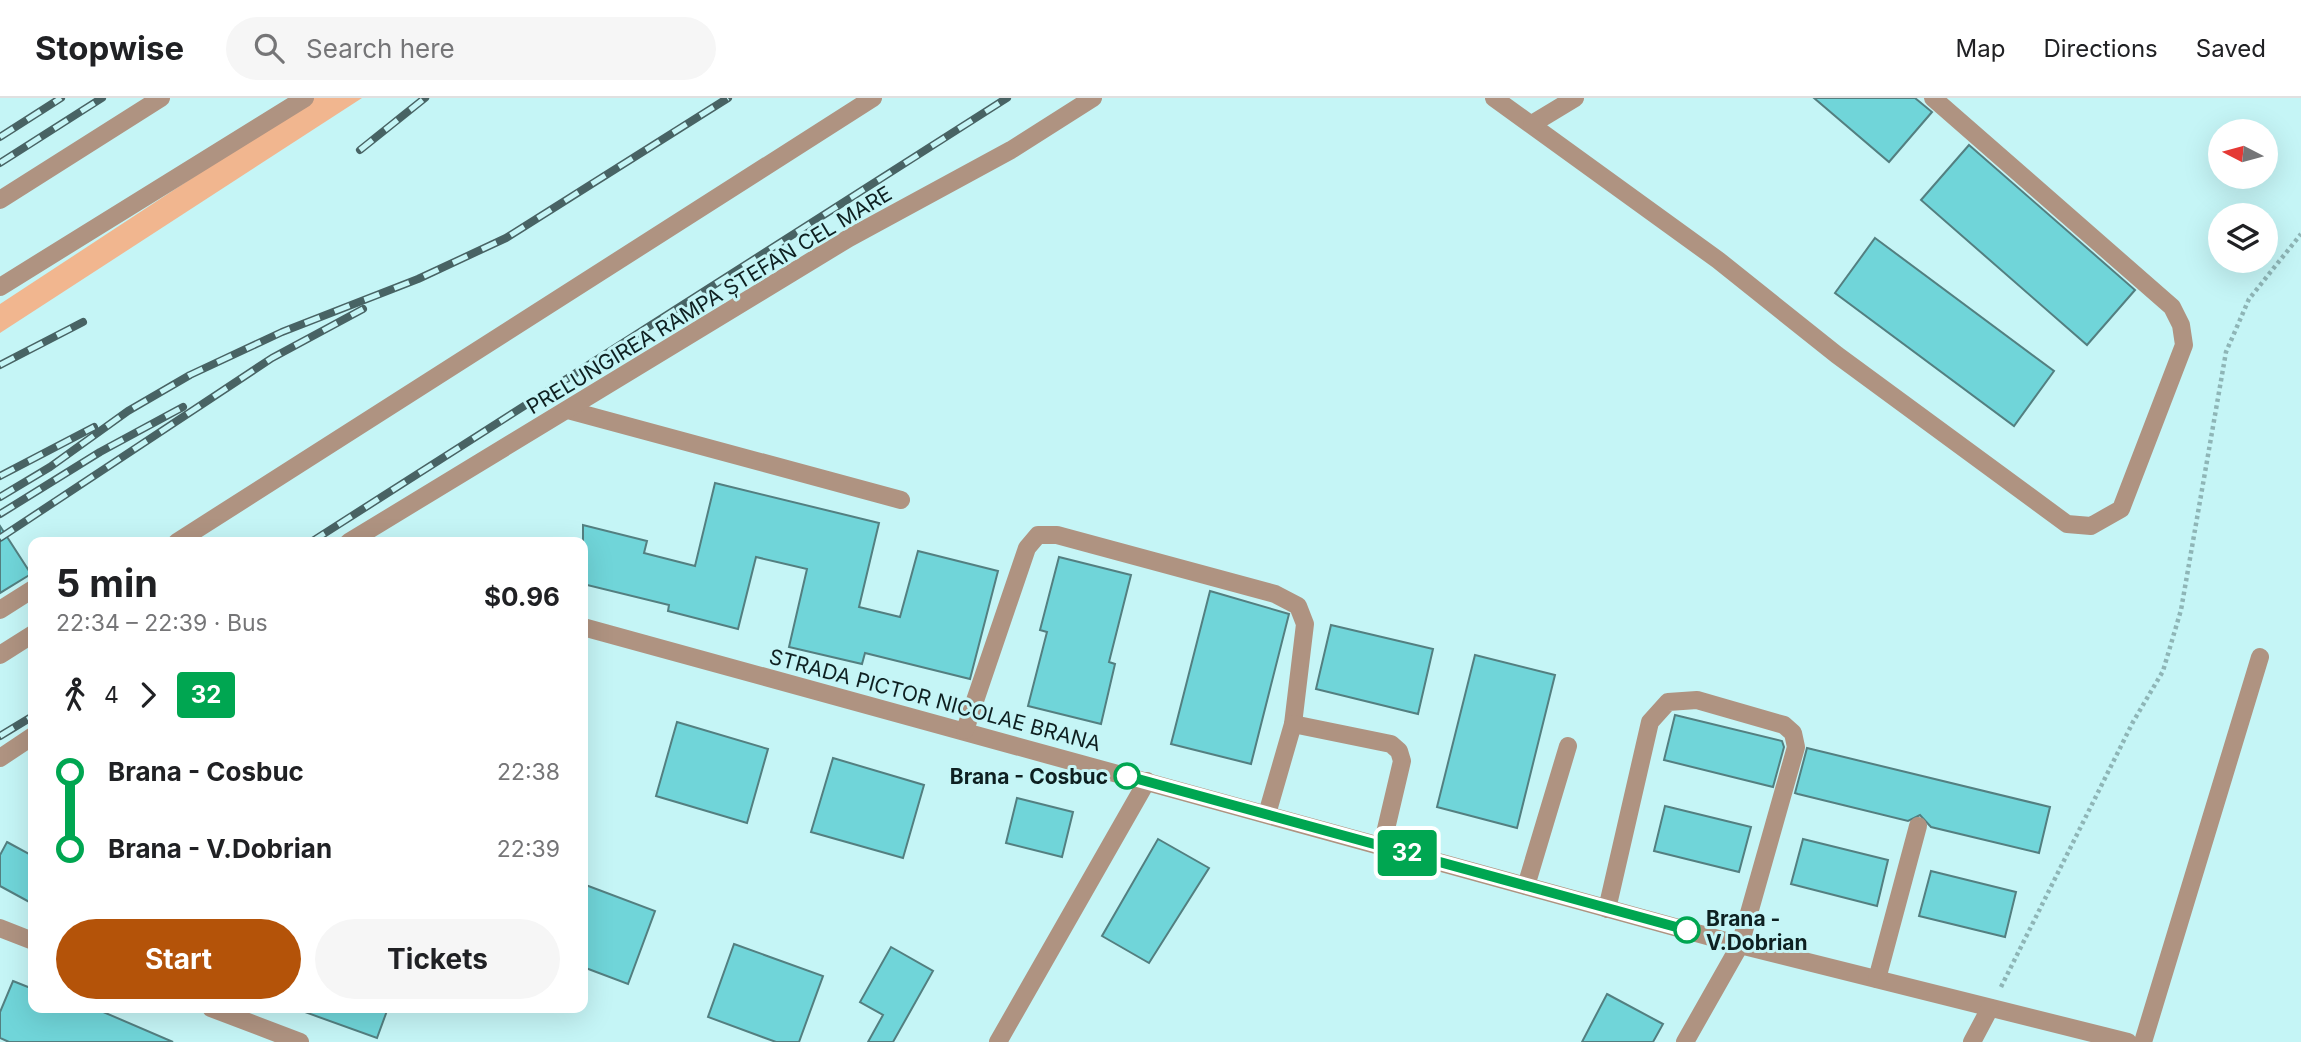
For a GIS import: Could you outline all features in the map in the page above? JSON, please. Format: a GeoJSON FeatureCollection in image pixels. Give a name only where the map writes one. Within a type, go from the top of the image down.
{"type":"FeatureCollection","features":[{"type":"Feature","properties":{"kind":"street"},"geometry":{"type":"LineString","coordinates":[[0,200],[161,98]]}},
{"type":"Feature","properties":{"kind":"street"},"geometry":{"type":"LineString","coordinates":[[0,287],[305,98]]}},
{"type":"Feature","properties":{"kind":"street"},"geometry":{"type":"LineString","coordinates":[[185,537],[873,98]]}},
{"type":"Feature","properties":{"kind":"street","name":"PRELUNGIREA RAMPA ȘTEFAN CEL MARE"},"geometry":{"type":"LineString","coordinates":[[357,537],[849,238],[1011,150],[1093,98]]}},
{"type":"Feature","properties":{"kind":"street"},"geometry":{"type":"LineString","coordinates":[[1494,98],[1718,260],[1837,355],[2067,524],[2091,526],[2121,509],[2184,345],[2181,325],[2172,307],[1933,98]]}},
{"type":"Feature","properties":{"kind":"street"},"geometry":{"type":"LineString","coordinates":[[1532,124],[1575,98]]}},
{"type":"Feature","properties":{"kind":"street"},"geometry":{"type":"LineString","coordinates":[[568,410],[901,500]]}},
{"type":"Feature","properties":{"kind":"street"},"geometry":{"type":"LineString","coordinates":[[965,730],[1027,548],[1038,535],[1057,535],[1275,594],[1298,606],[1305,624],[1293,724],[1267,814]]}},
{"type":"Feature","properties":{"kind":"street"},"geometry":{"type":"LineString","coordinates":[[0,610],[28,592]]}},
{"type":"Feature","properties":{"kind":"street","name":"STRADA PICTOR NICOLAE BRANA"},"geometry":{"type":"LineString","coordinates":[[588,628],[1740,945],[2128,1042]]}},
{"type":"Feature","properties":{"kind":"street"},"geometry":{"type":"LineString","coordinates":[[0,655],[28,637]]}},
{"type":"Feature","properties":{"kind":"street"},"geometry":{"type":"LineString","coordinates":[[2143,1042],[2260,657]]}},
{"type":"Feature","properties":{"kind":"street"},"geometry":{"type":"LineString","coordinates":[[1607,909],[1650,722],[1668,702],[1697,700],[1784,726],[1793,733],[1796,747],[1740,945],[1685,1042]]}},
{"type":"Feature","properties":{"kind":"street"},"geometry":{"type":"LineString","coordinates":[[1293,724],[1391,744],[1399,751],[1402,761],[1382,846]]}},
{"type":"Feature","properties":{"kind":"street"},"geometry":{"type":"LineString","coordinates":[[0,758],[28,739]]}},
{"type":"Feature","properties":{"kind":"street"},"geometry":{"type":"LineString","coordinates":[[1526,886],[1568,746]]}},
{"type":"Feature","properties":{"kind":"street"},"geometry":{"type":"LineString","coordinates":[[998,1042],[1147,781]]}},
{"type":"Feature","properties":{"kind":"street"},"geometry":{"type":"LineString","coordinates":[[1877,979],[1918,826]]}},
{"type":"Feature","properties":{"kind":"street"},"geometry":{"type":"LineString","coordinates":[[0,928],[28,939]]}},
{"type":"Feature","properties":{"kind":"street"},"geometry":{"type":"LineString","coordinates":[[1972,1042],[1990,1008]]}},
{"type":"Feature","properties":{"kind":"street"},"geometry":{"type":"LineString","coordinates":[[224,1013],[300,1042]]}},
{"type":"Feature","properties":{"kind":"path"},"geometry":{"type":"LineString","coordinates":[[1990,1008],[2133,722],[2163,671],[2181,610],[2225,352],[2249,299],[2301,234]]}},
{"type":"Feature","properties":{"kind":"shaded area"},"geometry":{"type":"Polygon","coordinates":[[[314,98],[362,98],[0,333],[0,304],[314,98]]]}},
{"type":"Feature","properties":{"kind":"building"},"geometry":{"type":"Polygon","coordinates":[[[1814,98],[1915,98],[1932,112],[1889,162],[1814,98]]]}},
{"type":"Feature","properties":{"kind":"building"},"geometry":{"type":"Polygon","coordinates":[[[1969,145],[2135,290],[2087,345],[1921,200],[1969,145]]]}},
{"type":"Feature","properties":{"kind":"building"},"geometry":{"type":"Polygon","coordinates":[[[1875,238],[2054,371],[2014,426],[1835,293],[1875,238]]]}},
{"type":"Feature","properties":{"kind":"building"},"geometry":{"type":"Polygon","coordinates":[[[715,483],[879,523],[859,607],[900,617],[918,551],[998,571],[970,679],[865,653],[862,664],[789,647],[807,569],[756,557],[738,629],[668,611],[669,605],[588,585],[588,537],[583,537],[583,525],[647,541],[644,553],[695,566],[715,483]]]}},
{"type":"Feature","properties":{"kind":"building"},"geometry":{"type":"Polygon","coordinates":[[[0,526],[28,569],[28,576],[0,593],[0,526]]]}},
{"type":"Feature","properties":{"kind":"building"},"geometry":{"type":"Polygon","coordinates":[[[1059,557],[1131,575],[1109,662],[1115,664],[1101,724],[1028,706],[1047,632],[1040,630],[1059,557]]]}},
{"type":"Feature","properties":{"kind":"building"},"geometry":{"type":"Polygon","coordinates":[[[1210,591],[1289,614],[1251,764],[1171,744],[1210,591]]]}},
{"type":"Feature","properties":{"kind":"building"},"geometry":{"type":"Polygon","coordinates":[[[1331,625],[1433,649],[1418,714],[1316,689],[1331,625]]]}},
{"type":"Feature","properties":{"kind":"building"},"geometry":{"type":"Polygon","coordinates":[[[1475,655],[1555,675],[1517,828],[1437,807],[1475,655]]]}},
{"type":"Feature","properties":{"kind":"building"},"geometry":{"type":"Polygon","coordinates":[[[1675,715],[1782,741],[1784,747],[1773,787],[1664,760],[1675,715]]]}},
{"type":"Feature","properties":{"kind":"building"},"geometry":{"type":"Polygon","coordinates":[[[677,722],[768,749],[747,823],[656,796],[677,722]]]}},
{"type":"Feature","properties":{"kind":"building"},"geometry":{"type":"Polygon","coordinates":[[[1807,748],[2050,807],[2039,853],[1931,827],[1920,815],[1908,821],[1795,793],[1807,748]]]}},
{"type":"Feature","properties":{"kind":"building"},"geometry":{"type":"Polygon","coordinates":[[[833,758],[924,785],[903,858],[811,832],[833,758]]]}},
{"type":"Feature","properties":{"kind":"building"},"geometry":{"type":"Polygon","coordinates":[[[1017,798],[1073,812],[1062,857],[1006,843],[1017,798]]]}},
{"type":"Feature","properties":{"kind":"building"},"geometry":{"type":"Polygon","coordinates":[[[1665,806],[1751,827],[1739,872],[1654,851],[1665,806]]]}},
{"type":"Feature","properties":{"kind":"building"},"geometry":{"type":"Polygon","coordinates":[[[1158,839],[1209,868],[1149,963],[1102,936],[1158,839]]]}},
{"type":"Feature","properties":{"kind":"building"},"geometry":{"type":"Polygon","coordinates":[[[1803,839],[1888,860],[1877,906],[1791,884],[1803,839]]]}},
{"type":"Feature","properties":{"kind":"building"},"geometry":{"type":"Polygon","coordinates":[[[7,842],[28,853],[28,901],[0,886],[0,855],[7,842]]]}},
{"type":"Feature","properties":{"kind":"building"},"geometry":{"type":"Polygon","coordinates":[[[1931,871],[2016,892],[2005,937],[1919,916],[1931,871]]]}},
{"type":"Feature","properties":{"kind":"building"},"geometry":{"type":"Polygon","coordinates":[[[588,886],[655,911],[628,984],[588,969],[588,886]]]}},
{"type":"Feature","properties":{"kind":"building"},"geometry":{"type":"Polygon","coordinates":[[[734,944],[823,976],[799,1042],[776,1042],[708,1017],[734,944]]]}},
{"type":"Feature","properties":{"kind":"building"},"geometry":{"type":"Polygon","coordinates":[[[891,947],[933,971],[893,1042],[868,1042],[883,1015],[860,1002],[891,947]]]}},
{"type":"Feature","properties":{"kind":"building"},"geometry":{"type":"Polygon","coordinates":[[[13,981],[28,987],[28,1013],[106,1013],[173,1042],[9,1042],[0,1038],[0,1012],[13,981]]]}},
{"type":"Feature","properties":{"kind":"building"},"geometry":{"type":"Polygon","coordinates":[[[1607,994],[1663,1024],[1653,1042],[1582,1042],[1607,994]]]}},
{"type":"Feature","properties":{"kind":"building"},"geometry":{"type":"Polygon","coordinates":[[[308,1013],[386,1013],[377,1038],[308,1013]]]}},
{"type":"Feature","properties":{"kind":"railway"},"geometry":{"type":"LineString","coordinates":[[0,137],[61,98]]}},
{"type":"Feature","properties":{"kind":"railway"},"geometry":{"type":"LineString","coordinates":[[0,163],[102,98]]}},
{"type":"Feature","properties":{"kind":"railway"},"geometry":{"type":"LineString","coordinates":[[360,150],[425,98]]}},
{"type":"Feature","properties":{"kind":"railway"},"geometry":{"type":"LineString","coordinates":[[0,497],[50,467],[128,411],[190,375],[282,332],[418,279],[506,238],[728,98]]}},
{"type":"Feature","properties":{"kind":"railway"},"geometry":{"type":"LineString","coordinates":[[319,537],[1007,98]]}},
{"type":"Feature","properties":{"kind":"railway"},"geometry":{"type":"LineString","coordinates":[[0,538],[272,358],[363,309]]}},
{"type":"Feature","properties":{"kind":"railway"},"geometry":{"type":"LineString","coordinates":[[0,365],[83,322]]}},
{"type":"Feature","properties":{"kind":"railway"},"geometry":{"type":"LineString","coordinates":[[0,514],[100,452],[183,407]]}},
{"type":"Feature","properties":{"kind":"railway"},"geometry":{"type":"LineString","coordinates":[[0,476],[94,427]]}},
{"type":"Feature","properties":{"kind":"railway"},"geometry":{"type":"LineString","coordinates":[[0,736],[28,719]]}},
{"type":"Feature","properties":{"kind":"bus line","name":"32"},"geometry":{"type":"LineString","coordinates":[[1127,776],[1687,930]]}},
{"type":"Feature","properties":{"kind":"place","name":"Brana - Cosbuc"},"geometry":{"type":"Point","coordinates":[1127,776]}},
{"type":"Feature","properties":{"kind":"place","name":"Brana - V.Dobrian"},"geometry":{"type":"Point","coordinates":[1687,930]}}]}
